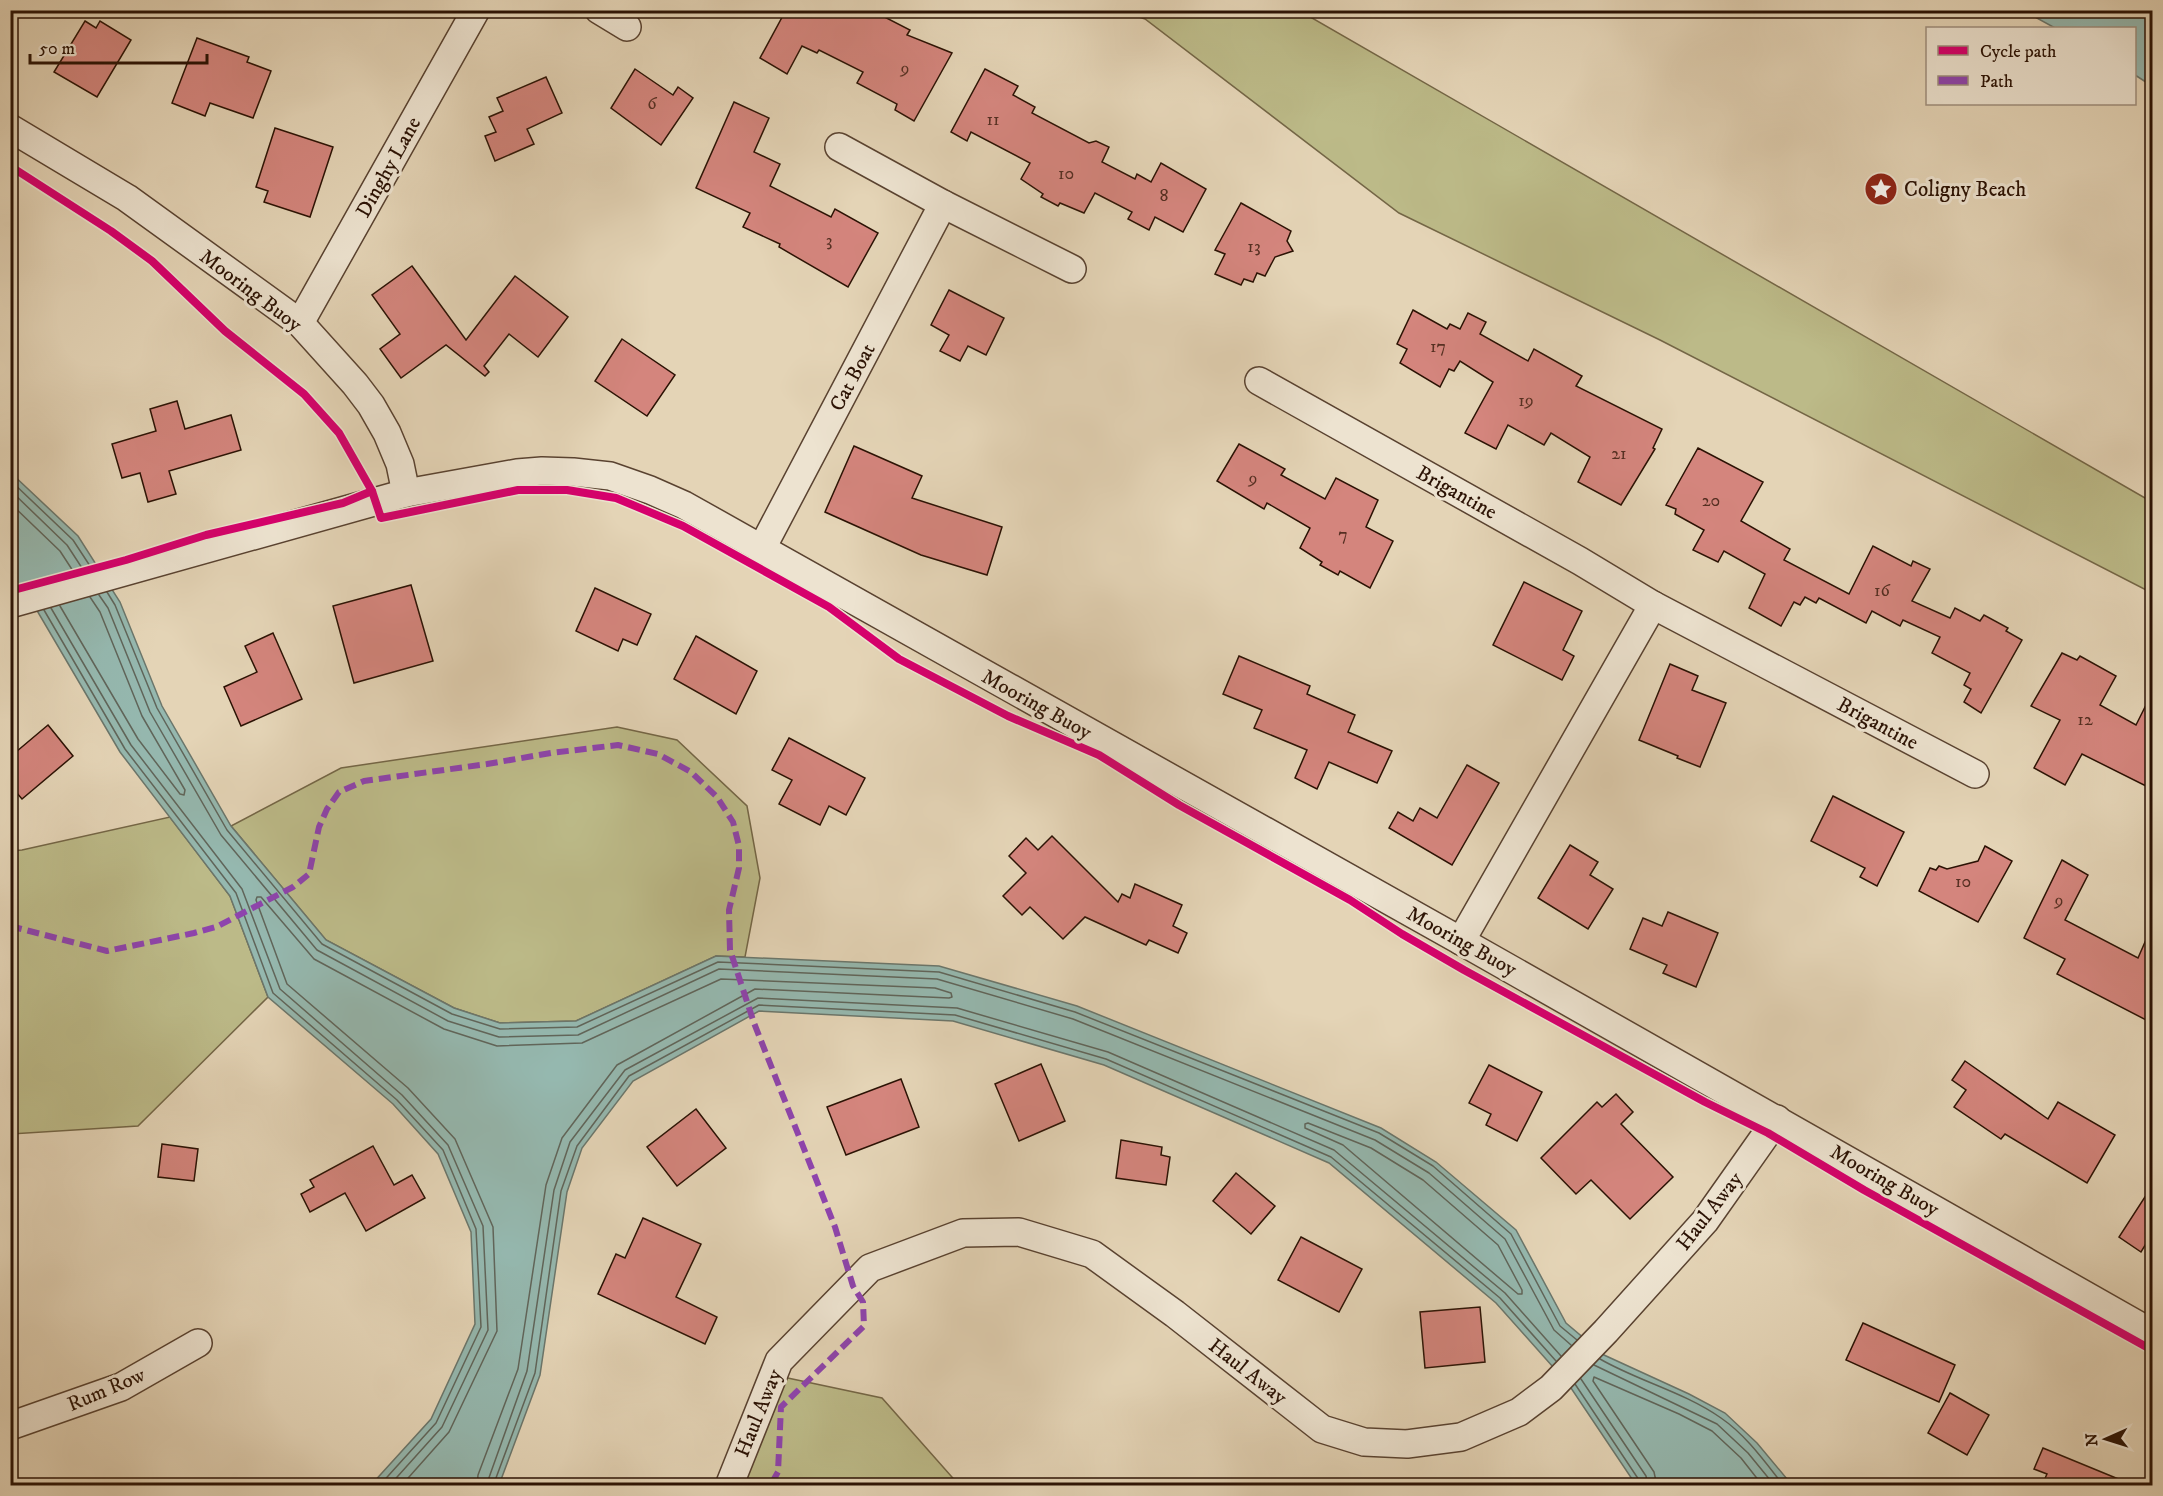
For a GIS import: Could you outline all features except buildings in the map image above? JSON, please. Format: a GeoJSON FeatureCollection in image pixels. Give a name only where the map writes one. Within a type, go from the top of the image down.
{"type":"FeatureCollection","features":[{"type":"Feature","properties":{"kind":"street","name":"Dinghy Lane"},"geometry":{"type":"LineString","coordinates":[[300,323],[476,10]]}},
{"type":"Feature","properties":{"kind":"street"},"geometry":{"type":"LineString","coordinates":[[598,10],[627,27]]}},
{"type":"Feature","properties":{"kind":"street","name":"Mooring Buoy"},"geometry":{"type":"LineString","coordinates":[[10,128],[127,198],[300,323],[371,405],[387,433],[400,464],[406,493],[542,471],[573,472],[610,476],[684,505],[1777,1119],[2152,1333]]}},
{"type":"Feature","properties":{"kind":"street"},"geometry":{"type":"LineString","coordinates":[[839,147],[943,204],[1072,269]]}},
{"type":"Feature","properties":{"kind":"street","name":"Cat Boat"},"geometry":{"type":"LineString","coordinates":[[761,550],[943,204]]}},
{"type":"Feature","properties":{"kind":"street","name":"Brigantine"},"geometry":{"type":"LineString","coordinates":[[1259,381],[1580,561],[1653,605],[1975,774]]}},
{"type":"Feature","properties":{"kind":"street"},"geometry":{"type":"LineString","coordinates":[[11,603],[406,493]]}},
{"type":"Feature","properties":{"kind":"street"},"geometry":{"type":"LineString","coordinates":[[1461,941],[1653,605]]}},
{"type":"Feature","properties":{"kind":"street","name":"Haul Away"},"geometry":{"type":"LineString","coordinates":[[729,1485],[779,1361],[870,1268],[963,1233],[1018,1232],[1092,1254],[1175,1314],[1322,1429],[1364,1442],[1407,1444],[1461,1437],[1519,1412],[1551,1388],[1606,1331],[1704,1221],[1777,1119]]}},
{"type":"Feature","properties":{"kind":"street","name":"Rum Row"},"geometry":{"type":"LineString","coordinates":[[10,1426],[121,1386],[198,1343]]}},
{"type":"Feature","properties":{"kind":"shaded area"},"geometry":{"type":"Polygon","coordinates":[[[1121,11],[1300,11],[2152,502],[2152,593],[1660,340],[1399,213],[1145,19],[1121,11]]]}},
{"type":"Feature","properties":{"kind":"shaded area"},"geometry":{"type":"Polygon","coordinates":[[[617,727],[677,740],[747,806],[760,878],[745,957],[716,956],[576,1021],[500,1023],[454,1008],[326,940],[231,826],[341,768],[617,727]]]}},
{"type":"Feature","properties":{"kind":"shaded area"},"geometry":{"type":"Polygon","coordinates":[[[170,817],[230,896],[268,997],[138,1126],[11,1134],[11,851],[170,817]]]}},
{"type":"Feature","properties":{"kind":"shaded area"},"geometry":{"type":"Polygon","coordinates":[[[783,1377],[882,1398],[959,1485],[743,1486],[783,1377]]]}},
{"type":"Feature","properties":{"kind":"water"},"geometry":{"type":"Polygon","coordinates":[[[2024,11],[2152,11],[2152,86],[2136,76],[2136,27],[2053,27],[2024,11]]]}},
{"type":"Feature","properties":{"kind":"water"},"geometry":{"type":"Polygon","coordinates":[[[10,472],[78,536],[120,602],[162,706],[231,826],[326,940],[454,1008],[500,1023],[576,1021],[716,956],[939,966],[1077,1006],[1381,1128],[1436,1162],[1516,1230],[1566,1323],[1604,1355],[1725,1413],[1757,1443],[1792,1485],[1636,1485],[1569,1385],[1496,1303],[1329,1163],[1104,1065],[953,1021],[759,1011],[633,1081],[582,1148],[567,1192],[540,1375],[499,1485],[371,1485],[431,1419],[475,1324],[471,1232],[438,1154],[393,1104],[268,997],[230,896],[120,752],[32,602],[11,579],[10,472]]]}},
{"type":"Feature","properties":{"kind":"marked path"},"geometry":{"type":"LineString","coordinates":[[10,926],[107,951],[216,927],[293,887],[309,874],[319,827],[327,809],[339,792],[364,781],[618,745],[658,754],[691,772],[717,797],[733,822],[739,846],[739,868],[729,910],[730,950],[754,1023],[835,1227],[853,1286],[863,1302],[864,1326],[781,1407],[778,1472],[770,1486]]}},
{"type":"Feature","properties":{"kind":"cycle path"},"geometry":{"type":"LineString","coordinates":[[10,166],[111,231],[152,261],[225,331],[304,394],[339,433],[372,491],[343,503],[206,535],[126,560],[10,591]]}},
{"type":"Feature","properties":{"kind":"cycle path"},"geometry":{"type":"LineString","coordinates":[[372,491],[381,518],[518,490],[567,490],[616,498],[683,526],[829,607],[899,659],[1008,716],[1099,755],[1179,805],[1350,900],[1464,970],[1705,1102],[1768,1133],[1864,1190],[2152,1350]]}},
{"type":"Feature","properties":{"kind":"place","name":"Coligny Beach"},"geometry":{"type":"Point","coordinates":[1881,189]}}]}
